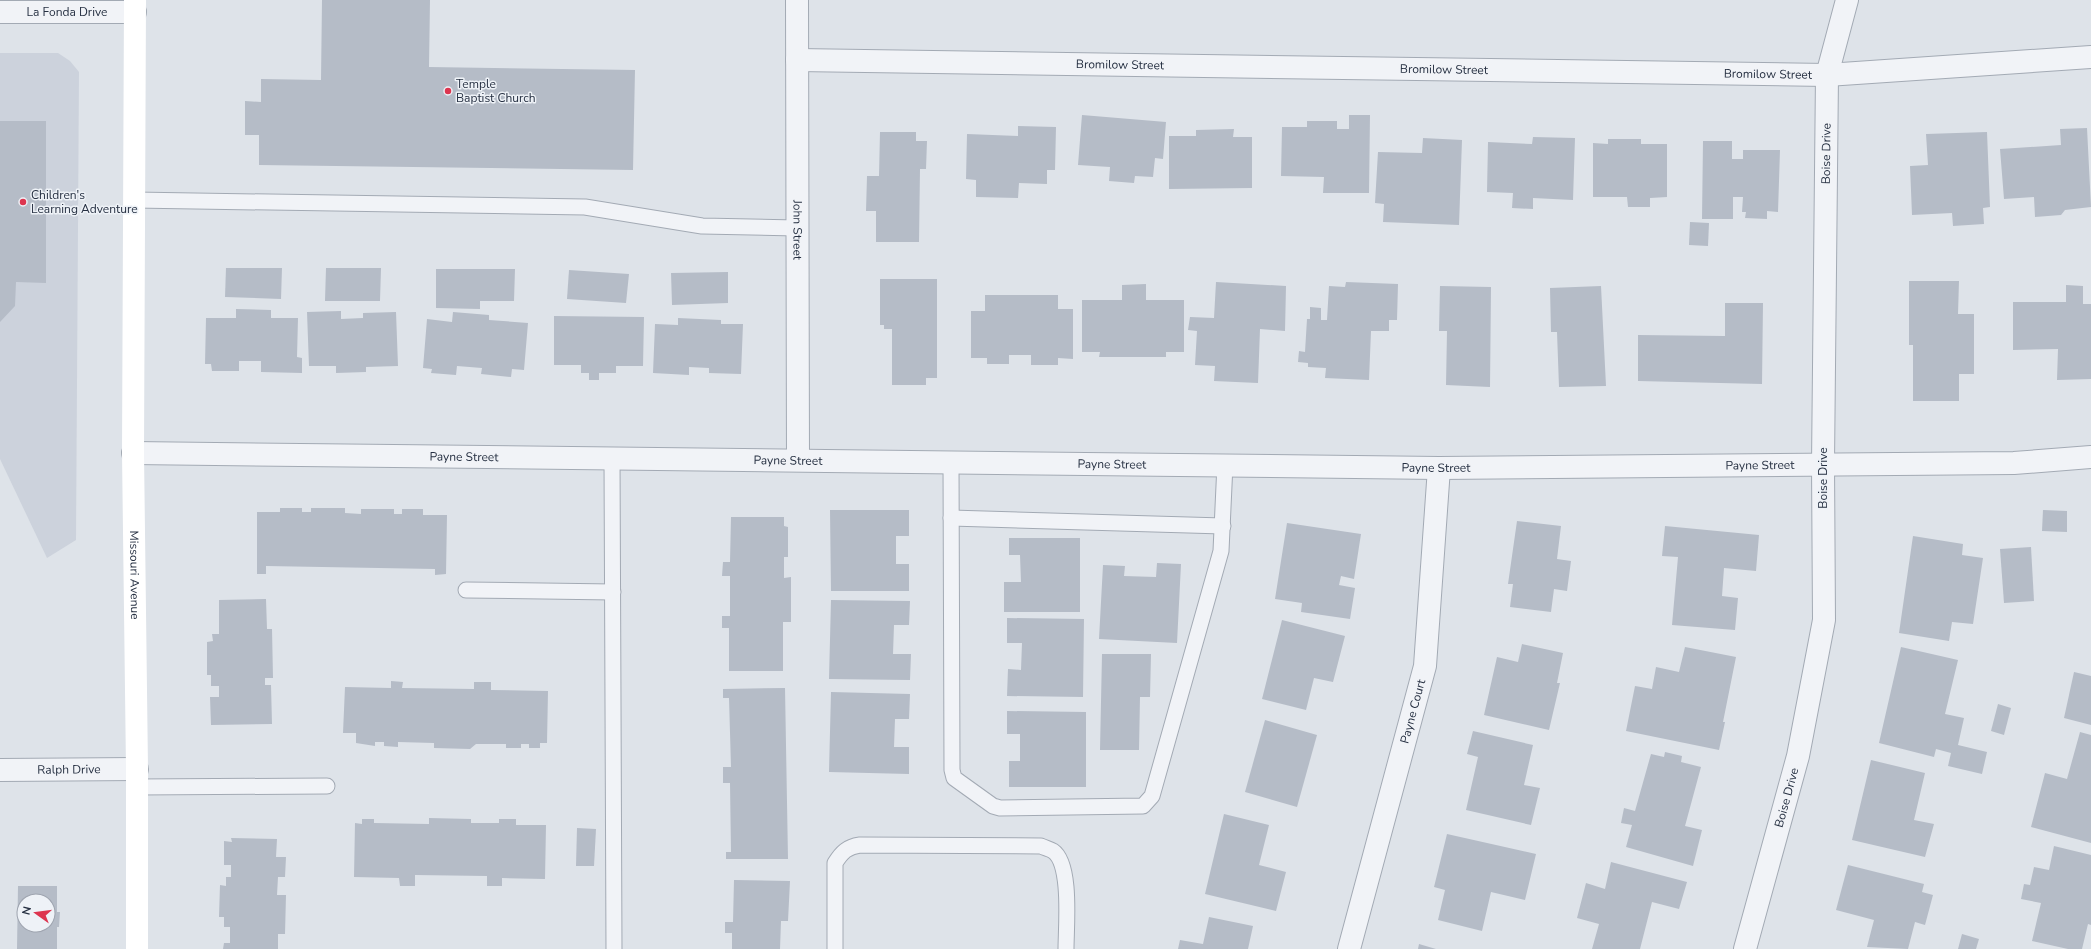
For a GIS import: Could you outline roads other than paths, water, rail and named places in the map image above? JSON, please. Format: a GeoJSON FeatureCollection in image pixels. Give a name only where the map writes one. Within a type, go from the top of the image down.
{"type":"FeatureCollection","features":[{"type":"Feature","properties":{"kind":"main road","name":"Missouri Avenue"},"geometry":{"type":"LineString","coordinates":[[135,6],[133,453],[137,778],[137,949]]}},
{"type":"Feature","properties":{"kind":"street","name":"John Street"},"geometry":{"type":"LineString","coordinates":[[797,0],[798,459]]}},
{"type":"Feature","properties":{"kind":"street","name":"Boise Drive"},"geometry":{"type":"LineString","coordinates":[[1745,949],[1798,756],[1824,620],[1823,464],[1827,76],[1847,0]]}},
{"type":"Feature","properties":{"kind":"street","name":"La Fonda Drive"},"geometry":{"type":"LineString","coordinates":[[0,12],[135,6]]}},
{"type":"Feature","properties":{"kind":"street","name":"Bromilow Street"},"geometry":{"type":"LineString","coordinates":[[797,60],[1827,76],[2091,57]]}},
{"type":"Feature","properties":{"kind":"street","name":"Payne Street"},"geometry":{"type":"LineString","coordinates":[[133,453],[798,459],[1439,468],[2014,463],[2091,457]]}},
{"type":"Feature","properties":{"kind":"street","name":"Payne Court"},"geometry":{"type":"LineString","coordinates":[[1350,949],[1425,666],[1439,468]]}},
{"type":"Feature","properties":{"kind":"street","name":"Ralph Drive"},"geometry":{"type":"LineString","coordinates":[[0,770],[137,778]]}},
{"type":"Feature","properties":{"kind":"lane"},"geometry":{"type":"LineString","coordinates":[[134,200],[585,206],[702,226],[797,228]]}},
{"type":"Feature","properties":{"kind":"lane"},"geometry":{"type":"LineString","coordinates":[[612,457],[614,949]]}},
{"type":"Feature","properties":{"kind":"lane"},"geometry":{"type":"LineString","coordinates":[[950,461],[952,770],[954,778],[993,806],[1000,808],[1143,806],[1149,802],[1152,796],[1221,551],[1225,464]]}},
{"type":"Feature","properties":{"kind":"lane"},"geometry":{"type":"LineString","coordinates":[[951,518],[1223,526]]}},
{"type":"Feature","properties":{"kind":"lane"},"geometry":{"type":"LineString","coordinates":[[466,590],[613,592]]}},
{"type":"Feature","properties":{"kind":"lane"},"geometry":{"type":"LineString","coordinates":[[137,778],[327,786]]}},
{"type":"Feature","properties":{"kind":"lane"},"geometry":{"type":"LineString","coordinates":[[835,949],[835,863],[841,854],[849,847],[860,845],[1041,846],[1054,851],[1061,862],[1066,877],[1066,949]]}},
{"type":"Feature","properties":{"kind":"place","name":"Temple Baptist Church"},"geometry":{"type":"Point","coordinates":[448,91]}},
{"type":"Feature","properties":{"kind":"place","name":"Children's Learning Adventure"},"geometry":{"type":"Point","coordinates":[23,202]}}]}
